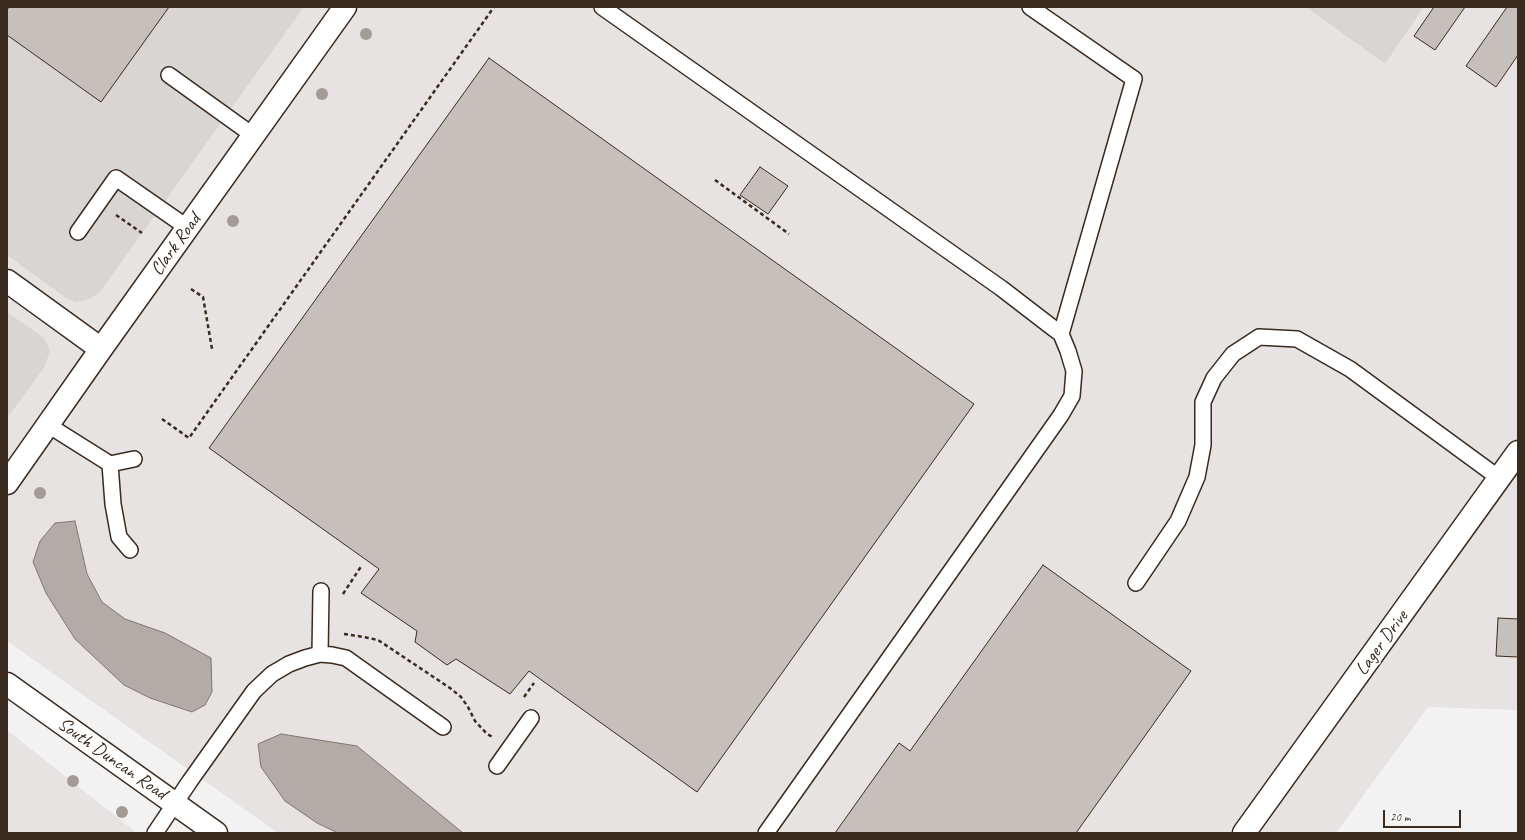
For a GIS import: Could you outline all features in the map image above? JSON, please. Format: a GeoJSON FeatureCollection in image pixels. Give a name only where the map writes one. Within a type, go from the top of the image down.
{"type":"FeatureCollection","features":[{"type":"Feature","properties":{"kind":"street","name":"Clark Road"},"geometry":{"type":"LineString","coordinates":[[7,483],[345,7]]}},
{"type":"Feature","properties":{"kind":"street"},"geometry":{"type":"LineString","coordinates":[[7,281],[101,349]]}},
{"type":"Feature","properties":{"kind":"street","name":"Lager Drive"},"geometry":{"type":"LineString","coordinates":[[1244,833],[1518,452]]}},
{"type":"Feature","properties":{"kind":"street","name":"South Duncan Road"},"geometry":{"type":"LineString","coordinates":[[7,684],[216,833]]}},
{"type":"Feature","properties":{"kind":"lane"},"geometry":{"type":"LineString","coordinates":[[602,7],[1001,288],[1061,334],[1074,371],[1072,396],[1061,415],[766,833]]}},
{"type":"Feature","properties":{"kind":"lane"},"geometry":{"type":"LineString","coordinates":[[1030,7],[1134,78],[1061,334]]}},
{"type":"Feature","properties":{"kind":"lane"},"geometry":{"type":"LineString","coordinates":[[169,75],[254,136]]}},
{"type":"Feature","properties":{"kind":"lane"},"geometry":{"type":"LineString","coordinates":[[78,232],[116,178],[188,228]]}},
{"type":"Feature","properties":{"kind":"lane"},"geometry":{"type":"LineString","coordinates":[[1136,583],[1178,521],[1197,477],[1203,445],[1203,402],[1214,378],[1233,354],[1259,337],[1296,339],[1350,369],[1499,478]]}},
{"type":"Feature","properties":{"kind":"lane"},"geometry":{"type":"LineString","coordinates":[[48,425],[110,464],[134,459]]}},
{"type":"Feature","properties":{"kind":"lane"},"geometry":{"type":"LineString","coordinates":[[110,464],[113,504],[119,537],[130,550]]}},
{"type":"Feature","properties":{"kind":"lane"},"geometry":{"type":"LineString","coordinates":[[320,654],[321,591]]}},
{"type":"Feature","properties":{"kind":"lane"},"geometry":{"type":"LineString","coordinates":[[155,833],[174,803],[254,691],[272,674],[289,664],[320,654],[346,658],[443,727]]}},
{"type":"Feature","properties":{"kind":"lane"},"geometry":{"type":"LineString","coordinates":[[497,766],[531,718]]}},
{"type":"Feature","properties":{"kind":"path"},"geometry":{"type":"LineString","coordinates":[[162,420],[188,438],[494,7]]}},
{"type":"Feature","properties":{"kind":"path"},"geometry":{"type":"LineString","coordinates":[[715,180],[789,234]]}},
{"type":"Feature","properties":{"kind":"path"},"geometry":{"type":"LineString","coordinates":[[99,203],[142,233]]}},
{"type":"Feature","properties":{"kind":"path"},"geometry":{"type":"LineString","coordinates":[[191,289],[203,297],[212,349]]}},
{"type":"Feature","properties":{"kind":"path"},"geometry":{"type":"LineString","coordinates":[[339,600],[362,565]]}},
{"type":"Feature","properties":{"kind":"path"},"geometry":{"type":"LineString","coordinates":[[340,634],[378,640],[387,645],[461,697],[475,721],[487,734],[496,740]]}},
{"type":"Feature","properties":{"kind":"path"},"geometry":{"type":"LineString","coordinates":[[521,702],[534,683]]}},
{"type":"Feature","properties":{"kind":"shaded area"},"geometry":{"type":"Polygon","coordinates":[[[7,7],[1306,7],[1385,64],[1424,7],[1518,7],[1518,710],[1428,707],[1336,833],[278,833],[7,641],[7,7]]]}},
{"type":"Feature","properties":{"kind":"shaded area"},"geometry":{"type":"Polygon","coordinates":[[[7,7],[304,7],[99,293],[87,300],[76,302],[66,298],[7,255],[7,7]]]}},
{"type":"Feature","properties":{"kind":"shaded area"},"geometry":{"type":"Polygon","coordinates":[[[1306,7],[1424,7],[1385,64],[1306,7]]]}},
{"type":"Feature","properties":{"kind":"shaded area"},"geometry":{"type":"Polygon","coordinates":[[[7,312],[44,338],[50,351],[44,368],[7,418],[7,312]]]}},
{"type":"Feature","properties":{"kind":"shaded area"},"geometry":{"type":"Polygon","coordinates":[[[75,521],[87,574],[102,602],[125,619],[165,633],[211,658],[212,692],[205,705],[192,712],[150,698],[124,685],[75,639],[46,593],[33,562],[40,541],[55,523],[75,521]]]}},
{"type":"Feature","properties":{"kind":"shaded area"},"geometry":{"type":"Polygon","coordinates":[[[7,730],[137,833],[7,833],[7,730]]]}},
{"type":"Feature","properties":{"kind":"shaded area"},"geometry":{"type":"Polygon","coordinates":[[[281,734],[357,746],[463,833],[338,833],[317,823],[285,801],[261,767],[258,744],[281,734]]]}},
{"type":"Feature","properties":{"kind":"building"},"geometry":{"type":"Polygon","coordinates":[[[9,7],[169,7],[101,102],[7,35],[7,10],[9,7]]]}},
{"type":"Feature","properties":{"kind":"building"},"geometry":{"type":"Polygon","coordinates":[[[1434,7],[1465,7],[1435,50],[1414,36],[1434,7]]]}},
{"type":"Feature","properties":{"kind":"building"},"geometry":{"type":"Polygon","coordinates":[[[1507,7],[1518,7],[1518,55],[1496,87],[1466,66],[1507,7]]]}},
{"type":"Feature","properties":{"kind":"building"},"geometry":{"type":"Polygon","coordinates":[[[489,58],[974,404],[697,792],[529,671],[510,694],[456,659],[447,665],[415,642],[417,631],[361,593],[379,569],[209,448],[489,58]]]}},
{"type":"Feature","properties":{"kind":"building"},"geometry":{"type":"Polygon","coordinates":[[[760,167],[788,186],[768,214],[740,195],[760,167]]]}},
{"type":"Feature","properties":{"kind":"building"},"geometry":{"type":"Polygon","coordinates":[[[1043,565],[1191,671],[1076,833],[835,833],[899,743],[910,751],[1043,565]]]}},
{"type":"Feature","properties":{"kind":"building"},"geometry":{"type":"Polygon","coordinates":[[[1498,618],[1518,619],[1518,657],[1496,656],[1498,618]]]}}]}
